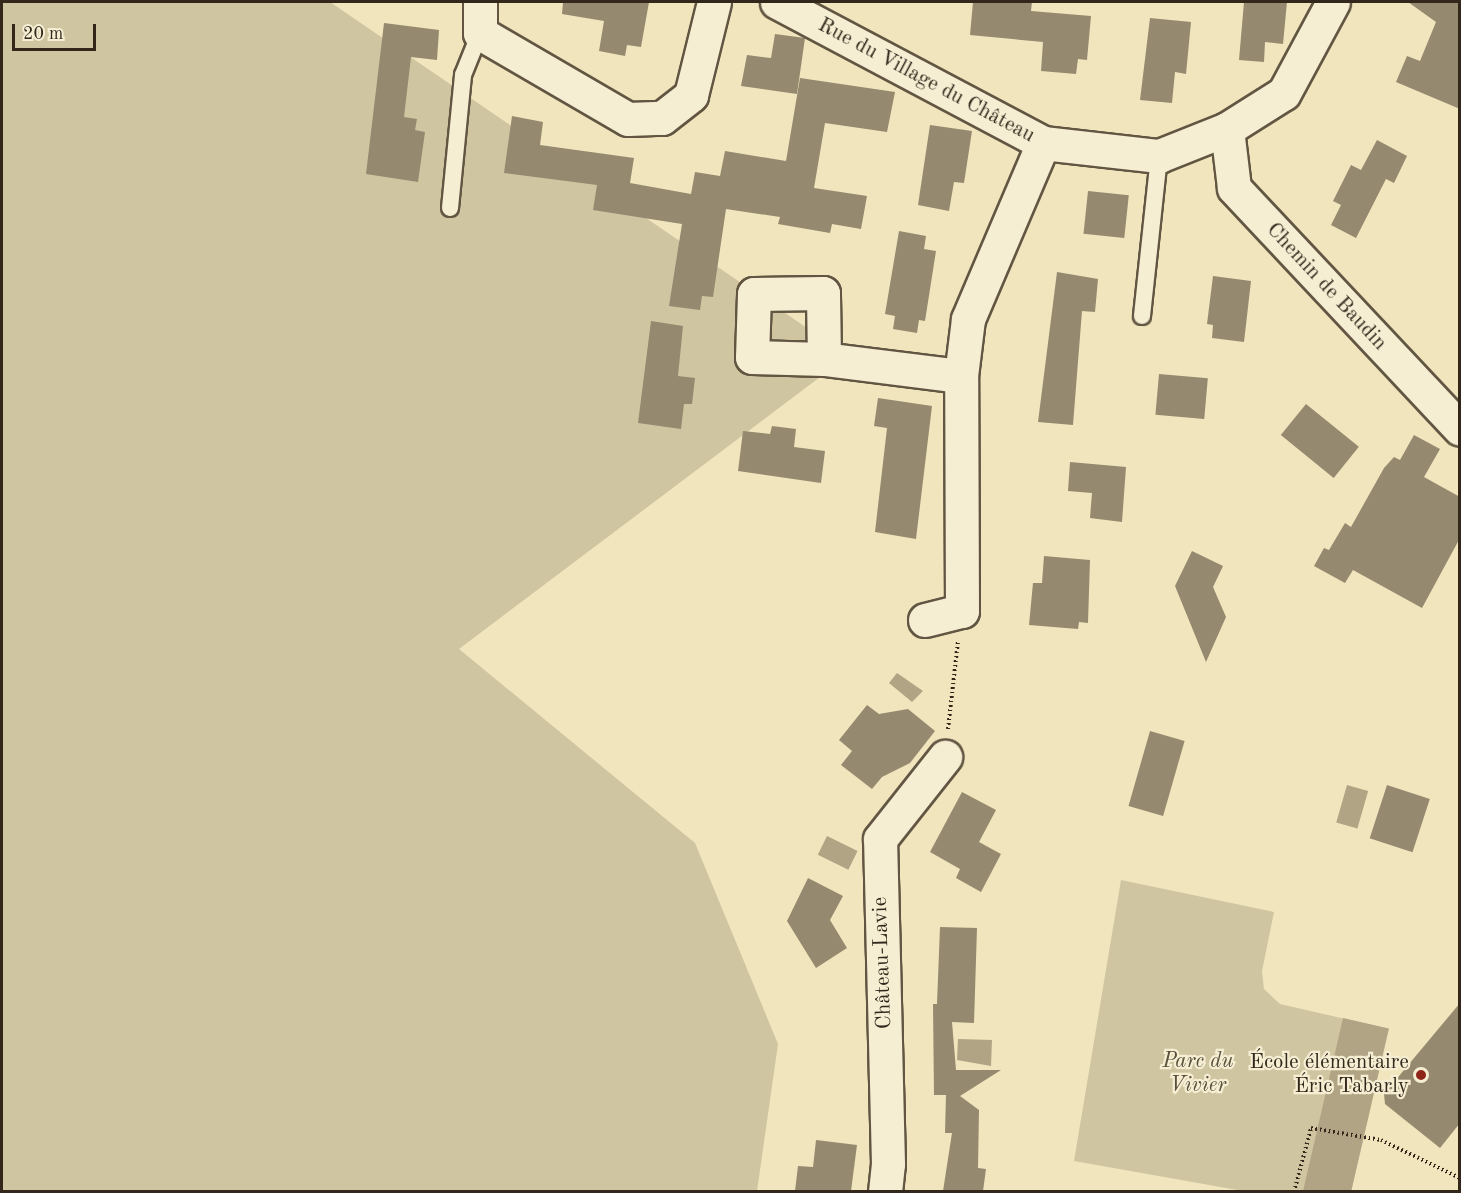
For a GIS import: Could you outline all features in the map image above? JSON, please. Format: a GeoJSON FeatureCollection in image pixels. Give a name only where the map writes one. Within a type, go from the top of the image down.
{"type":"FeatureCollection","features":[{"type":"Feature","properties":{"kind":"street"},"geometry":{"type":"LineString","coordinates":[[480,17],[628,119],[662,118],[691,95],[714,2]]}},
{"type":"Feature","properties":{"kind":"street","name":"Rue du Village du Château"},"geometry":{"type":"LineString","coordinates":[[777,2],[1043,143],[1159,156],[1227,129],[1284,93],[1333,2]]}},
{"type":"Feature","properties":{"kind":"street","name":"Chemin de Baudin"},"geometry":{"type":"LineString","coordinates":[[1227,129],[1234,188],[1460,429]]}},
{"type":"Feature","properties":{"kind":"street","name":"Rue du Village du Château"},"geometry":{"type":"LineString","coordinates":[[962,611],[961,376],[968,319],[1043,143]]}},
{"type":"Feature","properties":{"kind":"street"},"geometry":{"type":"LineString","coordinates":[[824,359],[961,376]]}},
{"type":"Feature","properties":{"kind":"street"},"geometry":{"type":"LineString","coordinates":[[925,620],[962,611]]}},
{"type":"Feature","properties":{"kind":"street","name":"Château-Lavie"},"geometry":{"type":"LineString","coordinates":[[885,1191],[888,1164],[880,839],[945,757]]}},
{"type":"Feature","properties":{"kind":"lane"},"geometry":{"type":"LineString","coordinates":[[450,208],[463,75],[480,17]]}},
{"type":"Feature","properties":{"kind":"lane"},"geometry":{"type":"LineString","coordinates":[[1142,316],[1159,156]]}},
{"type":"Feature","properties":{"kind":"path"},"geometry":{"type":"LineString","coordinates":[[945,757],[962,611]]}},
{"type":"Feature","properties":{"kind":"path"},"geometry":{"type":"LineString","coordinates":[[1294,1191],[1311,1128],[1381,1140],[1460,1178]]}},
{"type":"Feature","properties":{"kind":"green space"},"geometry":{"type":"Polygon","coordinates":[[[2,2],[330,2],[848,356],[459,649],[695,843],[778,1044],[757,1191],[2,1192],[2,2]]]}},
{"type":"Feature","properties":{"kind":"green space","name":"Parc du Vivier"},"geometry":{"type":"Polygon","coordinates":[[[1121,880],[1274,912],[1262,971],[1264,989],[1280,1004],[1389,1029],[1351,1191],[1243,1191],[1074,1161],[1121,880]]]}},
{"type":"Feature","properties":{"kind":"shaded area"},"geometry":{"type":"Polygon","coordinates":[[[897,673],[923,691],[912,702],[889,683],[897,673]]]}},
{"type":"Feature","properties":{"kind":"shaded area"},"geometry":{"type":"Polygon","coordinates":[[[1347,785],[1368,791],[1357,829],[1336,822],[1347,785]]]}},
{"type":"Feature","properties":{"kind":"shaded area"},"geometry":{"type":"Polygon","coordinates":[[[827,836],[858,851],[848,870],[818,855],[827,836]]]}},
{"type":"Feature","properties":{"kind":"shaded area"},"geometry":{"type":"Polygon","coordinates":[[[1343,1018],[1389,1029],[1351,1192],[1303,1190],[1343,1018]]]}},
{"type":"Feature","properties":{"kind":"shaded area"},"geometry":{"type":"Polygon","coordinates":[[[958,1039],[992,1040],[991,1066],[957,1060],[958,1039]]]}},
{"type":"Feature","properties":{"kind":"building"},"geometry":{"type":"Polygon","coordinates":[[[563,2],[649,2],[641,47],[627,45],[625,56],[599,51],[604,21],[562,14],[563,2]]]}},
{"type":"Feature","properties":{"kind":"building"},"geometry":{"type":"Polygon","coordinates":[[[973,2],[1032,2],[1031,11],[1091,16],[1087,60],[1078,59],[1076,74],[1041,71],[1043,42],[970,35],[973,2]]]}},
{"type":"Feature","properties":{"kind":"building"},"geometry":{"type":"Polygon","coordinates":[[[1244,2],[1287,2],[1283,44],[1265,42],[1264,62],[1239,60],[1244,2]]]}},
{"type":"Feature","properties":{"kind":"building"},"geometry":{"type":"Polygon","coordinates":[[[1408,2],[1460,2],[1460,109],[1396,82],[1407,56],[1420,61],[1436,22],[1408,2]]]}},
{"type":"Feature","properties":{"kind":"building"},"geometry":{"type":"Polygon","coordinates":[[[1150,18],[1191,22],[1186,74],[1175,72],[1172,103],[1140,100],[1150,18]]]}},
{"type":"Feature","properties":{"kind":"building"},"geometry":{"type":"Polygon","coordinates":[[[384,23],[439,30],[437,60],[411,57],[404,117],[417,119],[415,130],[425,132],[418,182],[366,174],[384,23]]]}},
{"type":"Feature","properties":{"kind":"building"},"geometry":{"type":"Polygon","coordinates":[[[775,34],[805,38],[797,94],[741,86],[747,55],[771,58],[775,34]]]}},
{"type":"Feature","properties":{"kind":"building"},"geometry":{"type":"Polygon","coordinates":[[[800,78],[895,92],[887,132],[825,123],[814,188],[867,196],[861,229],[832,224],[830,233],[778,224],[780,217],[726,209],[713,297],[702,296],[700,310],[669,306],[682,224],[593,210],[597,185],[504,173],[512,116],[543,122],[540,145],[634,158],[630,183],[691,194],[695,172],[720,176],[725,151],[786,161],[800,78]]]}},
{"type":"Feature","properties":{"kind":"building"},"geometry":{"type":"Polygon","coordinates":[[[930,125],[972,131],[964,183],[954,182],[949,211],[918,205],[930,125]]]}},
{"type":"Feature","properties":{"kind":"building"},"geometry":{"type":"Polygon","coordinates":[[[1377,140],[1407,156],[1394,183],[1386,179],[1356,238],[1331,225],[1341,205],[1333,201],[1351,165],[1361,170],[1377,140]]]}},
{"type":"Feature","properties":{"kind":"building"},"geometry":{"type":"Polygon","coordinates":[[[1088,191],[1129,195],[1124,238],[1084,234],[1088,191]]]}},
{"type":"Feature","properties":{"kind":"building"},"geometry":{"type":"Polygon","coordinates":[[[899,231],[926,236],[924,249],[936,251],[925,321],[919,320],[917,333],[893,329],[895,316],[885,314],[899,231]]]}},
{"type":"Feature","properties":{"kind":"building"},"geometry":{"type":"Polygon","coordinates":[[[1057,272],[1098,279],[1095,312],[1082,311],[1073,425],[1038,422],[1057,272]]]}},
{"type":"Feature","properties":{"kind":"building"},"geometry":{"type":"Polygon","coordinates":[[[1213,276],[1251,281],[1244,342],[1212,338],[1213,325],[1207,324],[1213,276]]]}},
{"type":"Feature","properties":{"kind":"building"},"geometry":{"type":"Polygon","coordinates":[[[651,321],[683,326],[678,376],[695,378],[692,404],[684,404],[681,429],[638,423],[651,321]]]}},
{"type":"Feature","properties":{"kind":"building"},"geometry":{"type":"Polygon","coordinates":[[[1159,374],[1208,378],[1204,419],[1155,415],[1159,374]]]}},
{"type":"Feature","properties":{"kind":"building"},"geometry":{"type":"Polygon","coordinates":[[[878,398],[932,406],[916,539],[875,532],[887,428],[874,426],[878,398]]]}},
{"type":"Feature","properties":{"kind":"building"},"geometry":{"type":"Polygon","coordinates":[[[1306,404],[1359,447],[1334,478],[1281,435],[1306,404]]]}},
{"type":"Feature","properties":{"kind":"building"},"geometry":{"type":"Polygon","coordinates":[[[772,426],[796,429],[794,447],[825,451],[821,483],[738,471],[743,431],[770,434],[772,426]]]}},
{"type":"Feature","properties":{"kind":"building"},"geometry":{"type":"Polygon","coordinates":[[[1414,435],[1440,449],[1424,477],[1460,497],[1460,538],[1422,608],[1353,570],[1345,583],[1314,566],[1324,548],[1329,550],[1345,523],[1351,527],[1384,468],[1394,457],[1400,460],[1414,435]]]}},
{"type":"Feature","properties":{"kind":"building"},"geometry":{"type":"Polygon","coordinates":[[[1070,462],[1126,467],[1122,522],[1090,518],[1092,493],[1068,491],[1070,462]]]}},
{"type":"Feature","properties":{"kind":"building"},"geometry":{"type":"Polygon","coordinates":[[[1192,551],[1223,566],[1213,587],[1226,617],[1206,662],[1175,586],[1192,551]]]}},
{"type":"Feature","properties":{"kind":"building"},"geometry":{"type":"Polygon","coordinates":[[[1044,556],[1090,560],[1088,623],[1079,622],[1078,629],[1029,625],[1033,583],[1042,583],[1044,556]]]}},
{"type":"Feature","properties":{"kind":"building"},"geometry":{"type":"Polygon","coordinates":[[[867,705],[879,714],[908,709],[935,731],[910,763],[882,777],[872,789],[841,765],[852,751],[839,740],[867,705]]]}},
{"type":"Feature","properties":{"kind":"building"},"geometry":{"type":"Polygon","coordinates":[[[1150,731],[1185,741],[1163,816],[1129,806],[1150,731]]]}},
{"type":"Feature","properties":{"kind":"building"},"geometry":{"type":"Polygon","coordinates":[[[1387,785],[1430,799],[1412,852],[1370,838],[1387,785]]]}},
{"type":"Feature","properties":{"kind":"building"},"geometry":{"type":"Polygon","coordinates":[[[962,792],[996,810],[979,842],[1001,854],[981,892],[956,878],[960,869],[930,852],[962,792]]]}},
{"type":"Feature","properties":{"kind":"building"},"geometry":{"type":"Polygon","coordinates":[[[808,878],[843,896],[830,920],[847,948],[816,968],[787,921],[808,878]]]}},
{"type":"Feature","properties":{"kind":"building"},"geometry":{"type":"Polygon","coordinates":[[[940,927],[977,928],[974,1023],[952,1022],[956,1070],[1001,1070],[960,1096],[979,1110],[978,1168],[986,1169],[983,1191],[943,1191],[952,1133],[945,1133],[946,1095],[934,1095],[933,1004],[937,1004],[940,927]]]}},
{"type":"Feature","properties":{"kind":"building"},"geometry":{"type":"Polygon","coordinates":[[[1460,1003],[1460,1123],[1440,1148],[1385,1104],[1384,1094],[1460,1003]]]}},
{"type":"Feature","properties":{"kind":"building"},"geometry":{"type":"Polygon","coordinates":[[[816,1140],[857,1145],[851,1191],[795,1191],[798,1166],[813,1167],[816,1140]]]}},
{"type":"Feature","properties":{"kind":"place","name":"École élémentaire Éric Tabarly"},"geometry":{"type":"Point","coordinates":[1421,1075]}}]}
